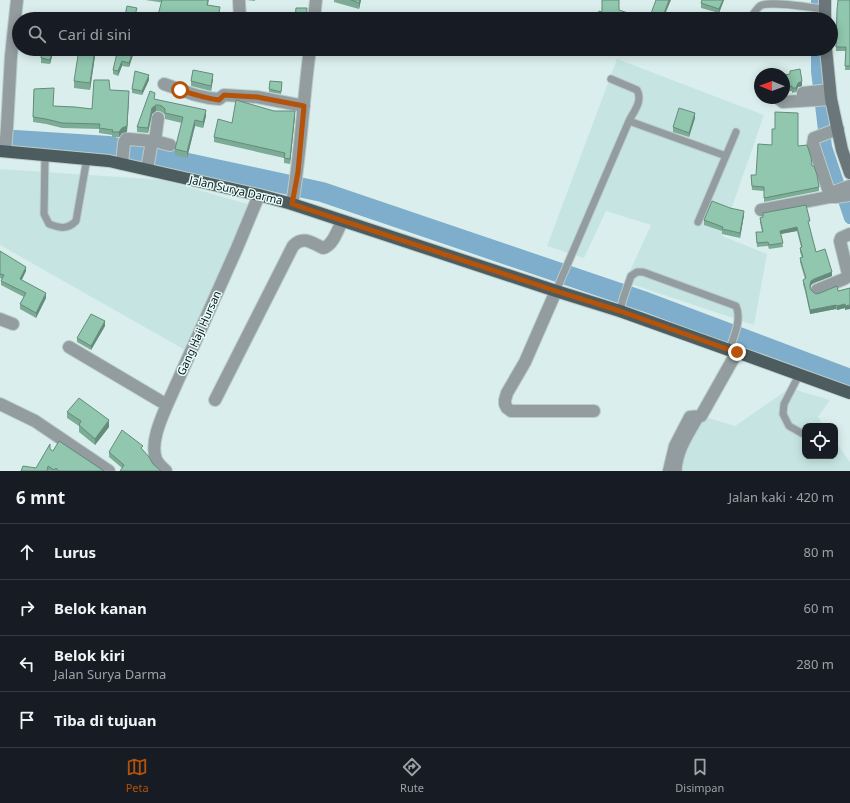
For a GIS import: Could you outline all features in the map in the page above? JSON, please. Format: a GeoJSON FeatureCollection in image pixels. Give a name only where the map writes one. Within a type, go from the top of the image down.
{"type":"FeatureCollection","features":[{"type":"Feature","properties":{"kind":"main road"},"geometry":{"type":"LineString","coordinates":[[826,56],[827,95],[835,131],[850,173]]}},
{"type":"Feature","properties":{"kind":"main road","name":"Jalan Surya Darma"},"geometry":{"type":"LineString","coordinates":[[3,149],[45,155],[109,161],[122,160],[147,165],[259,195],[293,198],[342,221],[557,290],[622,305],[799,375],[850,393]]}},
{"type":"Feature","properties":{"kind":"street"},"geometry":{"type":"LineString","coordinates":[[16,12],[17,0]]}},
{"type":"Feature","properties":{"kind":"street"},"geometry":{"type":"LineString","coordinates":[[239,0],[240,12]]}},
{"type":"Feature","properties":{"kind":"street"},"geometry":{"type":"LineString","coordinates":[[315,12],[316,0]]}},
{"type":"Feature","properties":{"kind":"street"},"geometry":{"type":"LineString","coordinates":[[3,149],[7,127],[12,47]]}},
{"type":"Feature","properties":{"kind":"street"},"geometry":{"type":"LineString","coordinates":[[293,198],[298,172],[309,56]]}},
{"type":"Feature","properties":{"kind":"street"},"geometry":{"type":"LineString","coordinates":[[164,84],[210,99],[219,100],[224,95],[257,97],[304,106]]}},
{"type":"Feature","properties":{"kind":"street"},"geometry":{"type":"LineString","coordinates":[[790,97],[827,95]]}},
{"type":"Feature","properties":{"kind":"street"},"geometry":{"type":"LineString","coordinates":[[147,165],[158,118]]}},
{"type":"Feature","properties":{"kind":"street"},"geometry":{"type":"LineString","coordinates":[[835,131],[814,138],[813,144],[829,192],[835,194]]}},
{"type":"Feature","properties":{"kind":"street"},"geometry":{"type":"LineString","coordinates":[[122,160],[124,143],[126,139],[170,145]]}},
{"type":"Feature","properties":{"kind":"street"},"geometry":{"type":"LineString","coordinates":[[760,210],[830,197],[850,190]]}},
{"type":"Feature","properties":{"kind":"street","name":"Gang Haji Hursan"},"geometry":{"type":"LineString","coordinates":[[166,471],[158,463],[155,457],[155,440],[157,431],[167,404],[238,248],[259,195]]}},
{"type":"Feature","properties":{"kind":"street"},"geometry":{"type":"LineString","coordinates":[[215,400],[293,246],[302,240],[306,240],[326,248],[331,244],[342,221]]}},
{"type":"Feature","properties":{"kind":"street"},"geometry":{"type":"LineString","coordinates":[[817,290],[847,277],[848,274],[840,241],[841,238],[849,234]]}},
{"type":"Feature","properties":{"kind":"street"},"geometry":{"type":"LineString","coordinates":[[557,290],[524,362],[507,393],[505,406],[511,411],[594,411]]}},
{"type":"Feature","properties":{"kind":"street"},"geometry":{"type":"LineString","coordinates":[[0,319],[13,324]]}},
{"type":"Feature","properties":{"kind":"street"},"geometry":{"type":"LineString","coordinates":[[68,347],[167,404]]}},
{"type":"Feature","properties":{"kind":"street"},"geometry":{"type":"LineString","coordinates":[[669,471],[676,446],[690,417],[701,416],[733,349]]}},
{"type":"Feature","properties":{"kind":"street"},"geometry":{"type":"LineString","coordinates":[[0,404],[36,421],[109,471]]}},
{"type":"Feature","properties":{"kind":"lane"},"geometry":{"type":"LineString","coordinates":[[755,12],[760,6],[765,4],[824,9]]}},
{"type":"Feature","properties":{"kind":"lane"},"geometry":{"type":"LineString","coordinates":[[557,290],[638,102],[640,94],[637,90],[611,79]]}},
{"type":"Feature","properties":{"kind":"lane"},"geometry":{"type":"LineString","coordinates":[[629,121],[726,156]]}},
{"type":"Feature","properties":{"kind":"lane"},"geometry":{"type":"LineString","coordinates":[[698,222],[736,132]]}},
{"type":"Feature","properties":{"kind":"lane"},"geometry":{"type":"LineString","coordinates":[[45,155],[44,214],[49,224],[58,228],[70,227],[76,221],[87,158]]}},
{"type":"Feature","properties":{"kind":"lane"},"geometry":{"type":"LineString","coordinates":[[622,305],[631,276],[637,272],[643,272],[736,306],[739,321],[733,349]]}},
{"type":"Feature","properties":{"kind":"lane"},"geometry":{"type":"LineString","coordinates":[[799,375],[784,404],[783,414],[789,426],[802,433]]}},
{"type":"Feature","properties":{"kind":"lane"},"geometry":{"type":"LineString","coordinates":[[678,471],[681,453],[701,416]]}},
{"type":"Feature","properties":{"kind":"shaded area"},"geometry":{"type":"Polygon","coordinates":[[[617,59],[764,115],[722,236],[767,254],[754,325],[625,282],[651,225],[606,211],[584,258],[547,246],[617,59]]]}},
{"type":"Feature","properties":{"kind":"shaded area"},"geometry":{"type":"Polygon","coordinates":[[[0,169],[164,180],[258,207],[192,354],[0,245],[0,169]]]}},
{"type":"Feature","properties":{"kind":"shaded area"},"geometry":{"type":"Polygon","coordinates":[[[790,388],[830,400],[818,417],[822,423],[802,423],[802,459],[838,459],[838,445],[850,462],[850,471],[670,471],[699,415],[735,426],[790,388]]]}},
{"type":"Feature","properties":{"kind":"building"},"geometry":{"type":"Polygon","coordinates":[[[162,0],[208,0],[207,5],[220,7],[219,12],[159,12],[162,0]]]}},
{"type":"Feature","properties":{"kind":"building"},"geometry":{"type":"Polygon","coordinates":[[[351,0],[360,0],[359,3],[351,0]]]}},
{"type":"Feature","properties":{"kind":"building"},"geometry":{"type":"Polygon","coordinates":[[[602,0],[619,0],[619,10],[625,12],[602,12],[602,0]]]}},
{"type":"Feature","properties":{"kind":"building"},"geometry":{"type":"Polygon","coordinates":[[[656,0],[669,0],[665,12],[652,12],[656,0]]]}},
{"type":"Feature","properties":{"kind":"building"},"geometry":{"type":"Polygon","coordinates":[[[702,0],[723,0],[719,9],[701,3],[702,0]]]}},
{"type":"Feature","properties":{"kind":"building"},"geometry":{"type":"Polygon","coordinates":[[[838,0],[850,0],[850,66],[845,66],[846,47],[838,47],[838,0]]]}},
{"type":"Feature","properties":{"kind":"building"},"geometry":{"type":"Polygon","coordinates":[[[127,6],[137,8],[136,12],[126,12],[127,6]]]}},
{"type":"Feature","properties":{"kind":"building"},"geometry":{"type":"Polygon","coordinates":[[[296,8],[307,8],[307,12],[296,12],[296,8]]]}},
{"type":"Feature","properties":{"kind":"building"},"geometry":{"type":"Polygon","coordinates":[[[41,56],[51,56],[50,60],[41,58],[41,56]]]}},
{"type":"Feature","properties":{"kind":"building"},"geometry":{"type":"Polygon","coordinates":[[[78,56],[94,56],[90,83],[74,81],[78,56]]]}},
{"type":"Feature","properties":{"kind":"building"},"geometry":{"type":"Polygon","coordinates":[[[116,56],[131,56],[129,63],[122,61],[118,71],[113,70],[116,56]]]}},
{"type":"Feature","properties":{"kind":"building"},"geometry":{"type":"Polygon","coordinates":[[[800,69],[802,81],[798,83],[796,88],[790,86],[790,71],[800,69]]]}},
{"type":"Feature","properties":{"kind":"building"},"geometry":{"type":"Polygon","coordinates":[[[193,70],[213,74],[211,86],[191,81],[193,70]]]}},
{"type":"Feature","properties":{"kind":"building"},"geometry":{"type":"Polygon","coordinates":[[[135,71],[149,75],[142,91],[132,89],[135,71]]]}},
{"type":"Feature","properties":{"kind":"building"},"geometry":{"type":"Polygon","coordinates":[[[94,80],[109,80],[110,90],[129,91],[127,126],[122,128],[119,132],[112,132],[113,130],[99,128],[100,124],[62,123],[33,117],[34,89],[54,88],[53,106],[92,109],[94,80]]]}},
{"type":"Feature","properties":{"kind":"building"},"geometry":{"type":"Polygon","coordinates":[[[270,81],[282,82],[281,92],[269,89],[270,81]]]}},
{"type":"Feature","properties":{"kind":"building"},"geometry":{"type":"Polygon","coordinates":[[[150,91],[155,93],[154,99],[206,110],[203,122],[195,120],[187,152],[175,149],[183,117],[165,113],[165,109],[162,106],[156,105],[152,108],[148,128],[137,127],[150,91]]]}},
{"type":"Feature","properties":{"kind":"building"},"geometry":{"type":"Polygon","coordinates":[[[236,100],[274,111],[295,111],[290,159],[284,158],[285,153],[214,137],[218,119],[232,123],[236,100]]]}},
{"type":"Feature","properties":{"kind":"building"},"geometry":{"type":"Polygon","coordinates":[[[679,108],[695,113],[689,133],[673,127],[679,108]]]}},
{"type":"Feature","properties":{"kind":"building"},"geometry":{"type":"Polygon","coordinates":[[[775,112],[798,113],[798,146],[807,145],[812,166],[814,166],[817,175],[819,187],[764,198],[764,187],[752,186],[751,175],[756,175],[758,144],[772,145],[772,129],[775,129],[775,112]]]}},
{"type":"Feature","properties":{"kind":"building"},"geometry":{"type":"Polygon","coordinates":[[[712,201],[730,208],[744,211],[740,233],[722,229],[723,227],[704,220],[712,201]]]}},
{"type":"Feature","properties":{"kind":"building"},"geometry":{"type":"Polygon","coordinates":[[[806,205],[810,221],[808,221],[816,252],[825,249],[832,272],[811,281],[810,289],[816,294],[837,286],[838,291],[850,288],[850,305],[836,305],[810,310],[803,280],[806,278],[800,258],[803,257],[797,227],[780,231],[783,243],[769,245],[768,242],[757,243],[756,232],[763,232],[760,218],[763,217],[763,213],[806,205]]]}},
{"type":"Feature","properties":{"kind":"building"},"geometry":{"type":"Polygon","coordinates":[[[0,251],[26,267],[20,279],[46,293],[36,313],[20,304],[26,293],[1,281],[4,275],[0,274],[0,251]]]}},
{"type":"Feature","properties":{"kind":"building"},"geometry":{"type":"Polygon","coordinates":[[[91,314],[105,321],[91,346],[77,338],[91,314]]]}},
{"type":"Feature","properties":{"kind":"building"},"geometry":{"type":"Polygon","coordinates":[[[79,398],[109,420],[95,439],[79,425],[81,421],[67,412],[79,398]]]}},
{"type":"Feature","properties":{"kind":"building"},"geometry":{"type":"Polygon","coordinates":[[[122,430],[143,446],[141,448],[153,464],[161,471],[120,471],[124,465],[109,452],[122,430]]]}},
{"type":"Feature","properties":{"kind":"building"},"geometry":{"type":"Polygon","coordinates":[[[59,441],[104,471],[59,471],[56,468],[54,470],[48,466],[47,471],[21,471],[23,466],[36,468],[50,444],[50,449],[53,451],[59,441]]]}},
{"type":"Feature","properties":{"kind":"waterway"},"geometry":{"type":"LineString","coordinates":[[817,0],[817,12]]}},
{"type":"Feature","properties":{"kind":"waterway"},"geometry":{"type":"LineString","coordinates":[[817,56],[817,71],[826,147],[850,218]]}},
{"type":"Feature","properties":{"kind":"waterway"},"geometry":{"type":"LineString","coordinates":[[0,139],[109,146],[322,192],[646,302],[850,379]]}},
{"type":"Feature","properties":{"kind":"route"},"geometry":{"type":"LineString","coordinates":[[180,90],[210,99],[219,100],[224,95],[257,97],[304,106],[298,172],[292,204],[620,311],[737,352]]}}]}
